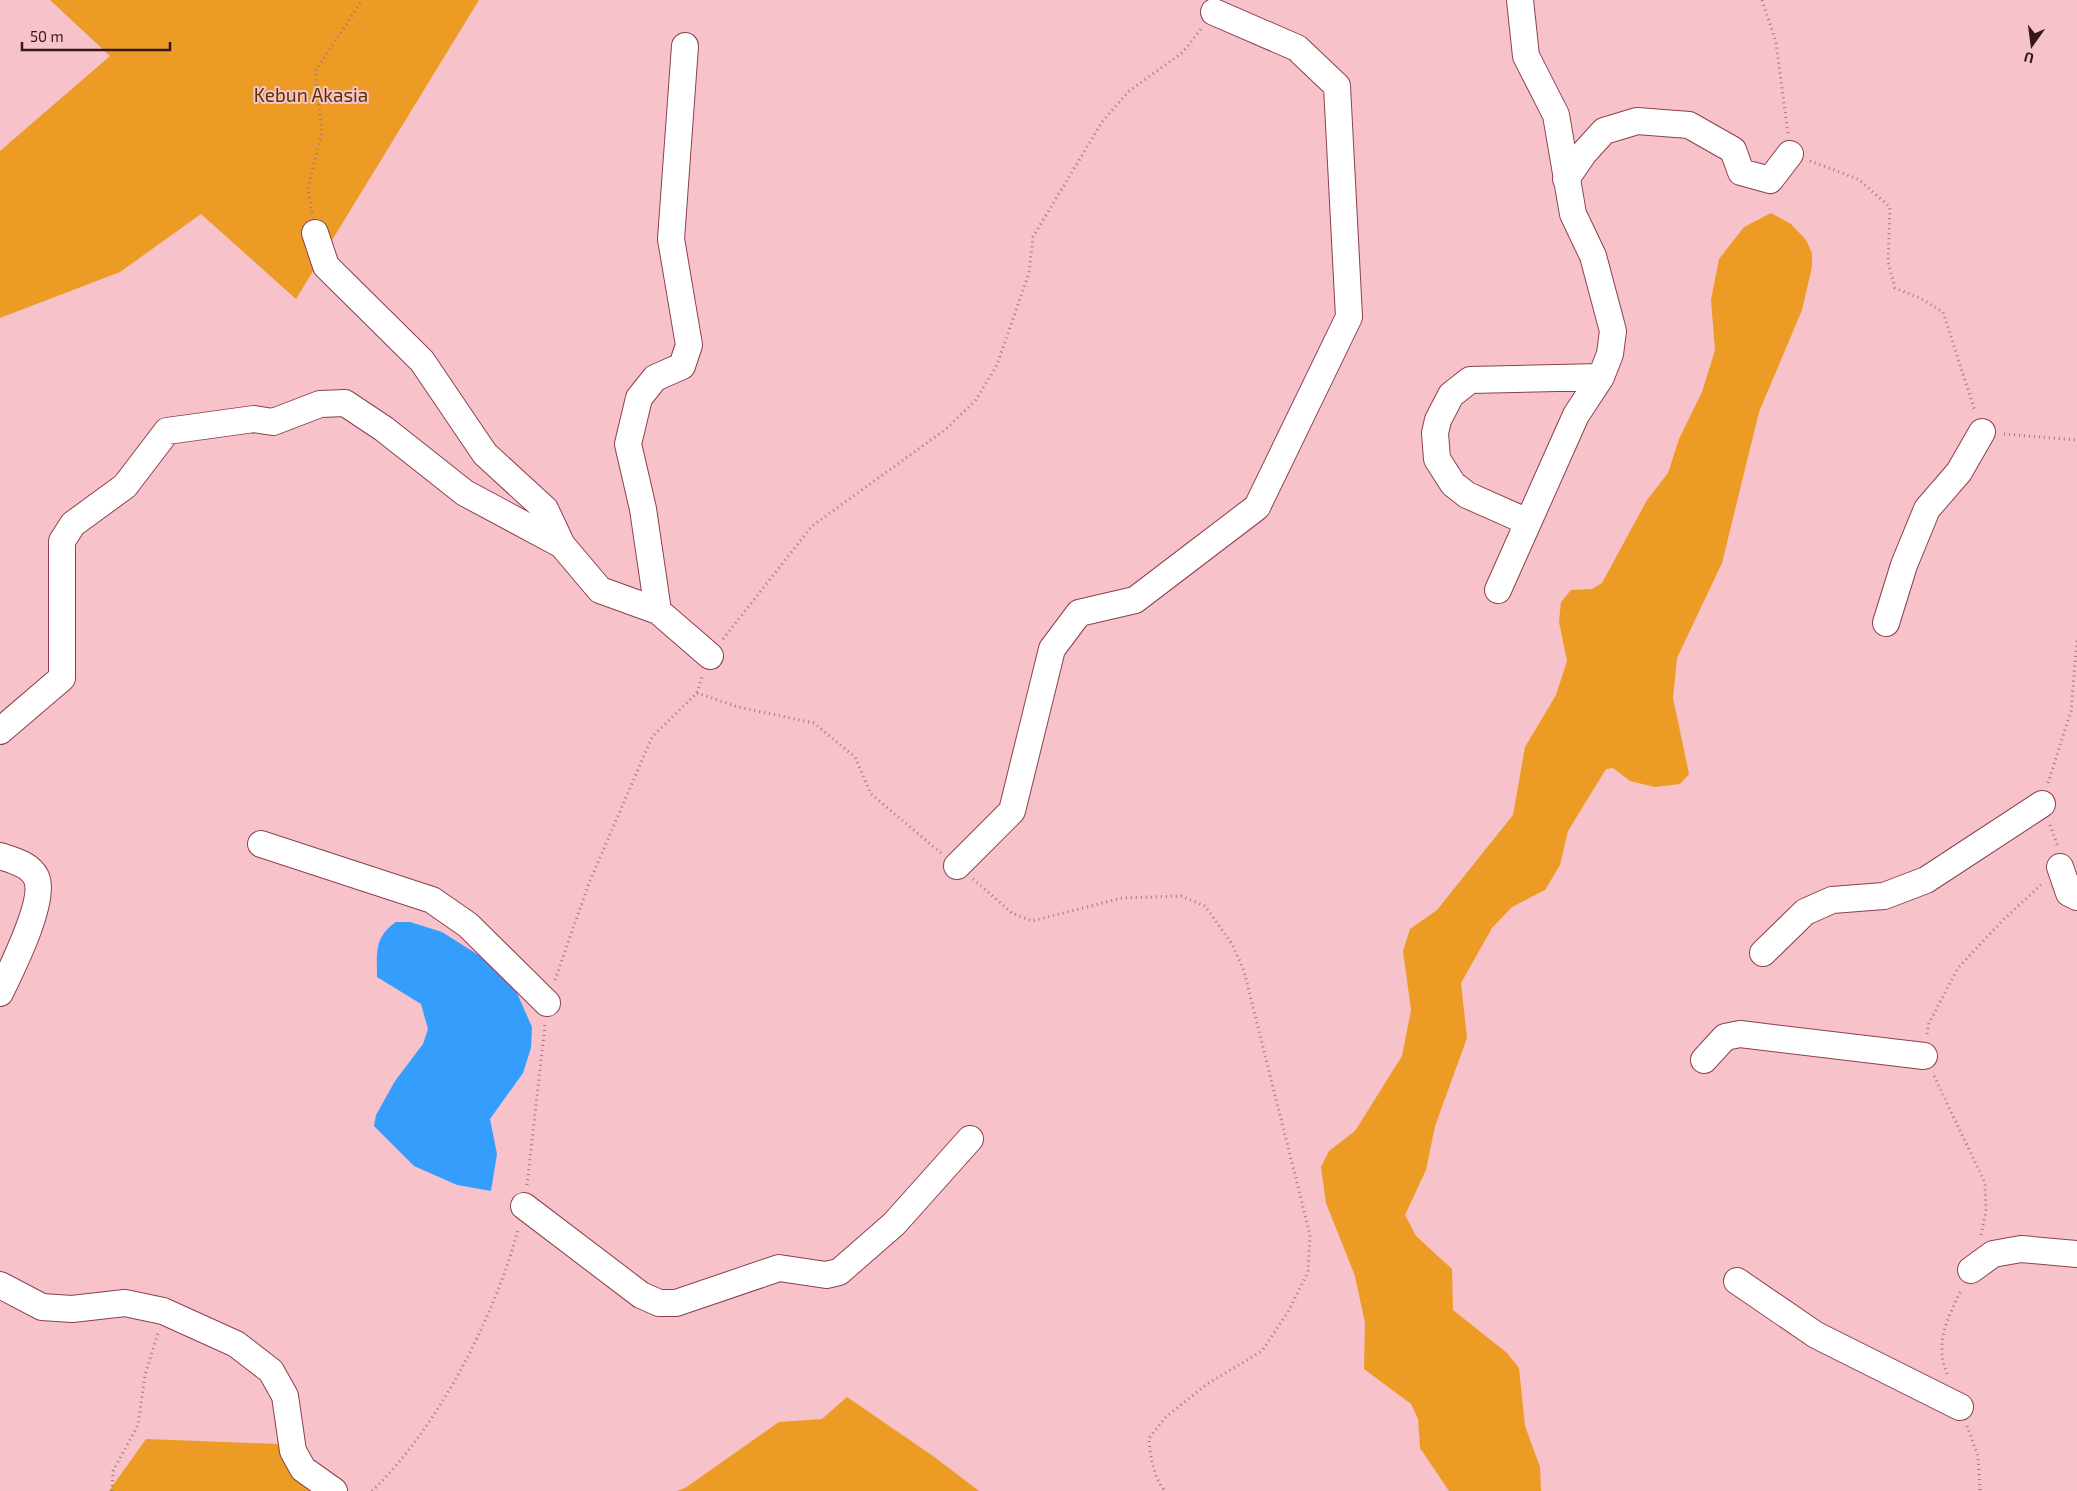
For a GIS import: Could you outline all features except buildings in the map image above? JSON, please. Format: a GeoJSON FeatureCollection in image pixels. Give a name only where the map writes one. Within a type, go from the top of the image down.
{"type":"FeatureCollection","features":[{"type":"Feature","properties":{"kind":"lane"},"geometry":{"type":"LineString","coordinates":[[1498,590],[1576,414],[1601,377],[1610,354],[1613,331],[1594,256],[1573,214],[1556,115],[1526,56],[1520,0]]}},
{"type":"Feature","properties":{"kind":"lane"},"geometry":{"type":"LineString","coordinates":[[957,866],[1012,811],[1052,649],[1079,613],[1135,600],[1257,507],[1349,317],[1337,86],[1298,48],[1214,12]]}},
{"type":"Feature","properties":{"kind":"lane"},"geometry":{"type":"LineString","coordinates":[[658,611],[643,509],[628,444],[638,398],[655,378],[682,366],[689,345],[671,239],[685,46]]}},
{"type":"Feature","properties":{"kind":"lane"},"geometry":{"type":"LineString","coordinates":[[1566,179],[1584,153],[1604,131],[1637,121],[1689,125],[1733,150],[1741,172],[1770,180],[1790,154]]}},
{"type":"Feature","properties":{"kind":"lane"},"geometry":{"type":"LineString","coordinates":[[316,233],[326,266],[422,361],[485,454],[545,509],[562,545],[600,590],[658,611],[710,656]]}},
{"type":"Feature","properties":{"kind":"lane"},"geometry":{"type":"LineString","coordinates":[[1528,522],[1467,494],[1453,484],[1437,459],[1435,433],[1438,420],[1451,394],[1470,380],[1601,377]]}},
{"type":"Feature","properties":{"kind":"lane"},"geometry":{"type":"LineString","coordinates":[[0,731],[62,678],[62,541],[73,524],[126,486],[167,431],[254,419],[272,422],[320,404],[346,403],[384,429],[465,493],[562,545]]}},
{"type":"Feature","properties":{"kind":"lane"},"geometry":{"type":"LineString","coordinates":[[1886,623],[1904,565],[1927,509],[1959,472],[1982,432]]}},
{"type":"Feature","properties":{"kind":"lane"},"geometry":{"type":"LineString","coordinates":[[1762,953],[1805,912],[1832,900],[1884,896],[1926,880],[2042,804]]}},
{"type":"Feature","properties":{"kind":"lane"},"geometry":{"type":"LineString","coordinates":[[261,844],[432,900],[468,925],[547,1003]]}},
{"type":"Feature","properties":{"kind":"lane"},"geometry":{"type":"LineString","coordinates":[[0,856],[21,864],[36,875],[40,890],[23,943],[0,993]]}},
{"type":"Feature","properties":{"kind":"lane"},"geometry":{"type":"LineString","coordinates":[[2060,867],[2069,893],[2077,897]]}},
{"type":"Feature","properties":{"kind":"lane"},"geometry":{"type":"LineString","coordinates":[[1704,1060],[1725,1037],[1740,1034],[1924,1056]]}},
{"type":"Feature","properties":{"kind":"lane"},"geometry":{"type":"LineString","coordinates":[[524,1206],[641,1296],[659,1302],[676,1303],[779,1268],[826,1275],[839,1272],[894,1224],[970,1139]]}},
{"type":"Feature","properties":{"kind":"lane"},"geometry":{"type":"LineString","coordinates":[[1970,1270],[1993,1254],[2011,1250],[2021,1249],[2077,1254]]}},
{"type":"Feature","properties":{"kind":"lane"},"geometry":{"type":"LineString","coordinates":[[1737,1280],[1816,1335],[1960,1406]]}},
{"type":"Feature","properties":{"kind":"lane"},"geometry":{"type":"LineString","coordinates":[[0,1285],[42,1307],[72,1309],[125,1304],[163,1311],[236,1344],[270,1371],[285,1396],[293,1451],[303,1469],[334,1491]]}},
{"type":"Feature","properties":{"kind":"path"},"geometry":{"type":"LineString","coordinates":[[316,233],[308,188],[322,132],[315,72],[362,0]]}},
{"type":"Feature","properties":{"kind":"path"},"geometry":{"type":"LineString","coordinates":[[1762,0],[1776,42],[1790,154],[1858,179],[1890,207],[1888,262],[1895,288],[1920,298],[1943,312],[1982,432],[2077,440]]}},
{"type":"Feature","properties":{"kind":"path"},"geometry":{"type":"LineString","coordinates":[[372,1491],[394,1470],[447,1395],[492,1304],[510,1260],[524,1206],[536,1115],[547,1003],[589,883],[652,737],[697,693],[710,656],[812,526],[946,429],[975,401],[997,365],[1029,273],[1033,237],[1102,122],[1128,92],[1183,52],[1214,12]]}},
{"type":"Feature","properties":{"kind":"path"},"geometry":{"type":"LineString","coordinates":[[1980,1491],[1978,1456],[1943,1364],[1943,1330],[1978,1249],[1986,1211],[1985,1183],[1924,1056],[1929,1023],[1958,968],[2002,920],[2060,867],[2058,843],[2042,804],[2071,711],[2077,640]]}},
{"type":"Feature","properties":{"kind":"path"},"geometry":{"type":"LineString","coordinates":[[697,693],[738,707],[814,723],[855,757],[871,794],[1012,913],[1032,921],[1122,898],[1182,896],[1205,906],[1232,944],[1244,972],[1310,1235],[1308,1272],[1288,1312],[1262,1352],[1207,1384],[1166,1417],[1149,1438],[1150,1458],[1160,1486],[1165,1491]]}},
{"type":"Feature","properties":{"kind":"path"},"geometry":{"type":"LineString","coordinates":[[112,1491],[113,1472],[138,1425],[145,1375],[163,1311]]}},
{"type":"Feature","properties":{"kind":"green space","name":"Kebun Akasia"},"geometry":{"type":"Polygon","coordinates":[[[50,0],[479,0],[296,299],[201,214],[120,272],[0,318],[0,151],[110,56],[50,0]]]}},
{"type":"Feature","properties":{"kind":"green space"},"geometry":{"type":"Polygon","coordinates":[[[1771,213],[1791,224],[1806,240],[1812,253],[1812,267],[1802,310],[1759,412],[1722,563],[1677,658],[1673,698],[1689,774],[1680,784],[1655,787],[1630,781],[1613,768],[1606,769],[1568,831],[1560,865],[1545,890],[1512,907],[1492,928],[1461,983],[1467,1038],[1435,1126],[1426,1170],[1405,1215],[1416,1236],[1452,1269],[1453,1310],[1507,1353],[1519,1368],[1525,1426],[1540,1467],[1541,1491],[1449,1491],[1420,1448],[1418,1419],[1411,1404],[1364,1369],[1365,1323],[1355,1276],[1326,1203],[1321,1167],[1329,1151],[1355,1131],[1402,1056],[1411,1010],[1403,951],[1410,929],[1437,910],[1513,815],[1525,747],[1556,695],[1567,661],[1559,622],[1561,602],[1571,590],[1592,589],[1602,583],[1647,500],[1668,473],[1679,439],[1702,392],[1715,350],[1711,300],[1719,259],[1744,227],[1771,213]]]}},
{"type":"Feature","properties":{"kind":"green space"},"geometry":{"type":"Polygon","coordinates":[[[847,1397],[933,1456],[979,1491],[677,1491],[685,1488],[779,1422],[822,1419],[847,1397]]]}},
{"type":"Feature","properties":{"kind":"green space"},"geometry":{"type":"Polygon","coordinates":[[[146,1439],[279,1444],[330,1491],[109,1491],[146,1439]]]}},
{"type":"Feature","properties":{"kind":"water"},"geometry":{"type":"Polygon","coordinates":[[[396,922],[410,922],[442,932],[496,966],[513,984],[532,1027],[531,1048],[523,1073],[490,1119],[497,1154],[491,1191],[457,1185],[414,1166],[374,1126],[376,1115],[395,1081],[423,1044],[428,1029],[421,1004],[377,977],[377,953],[380,940],[396,922]]]}}]}
